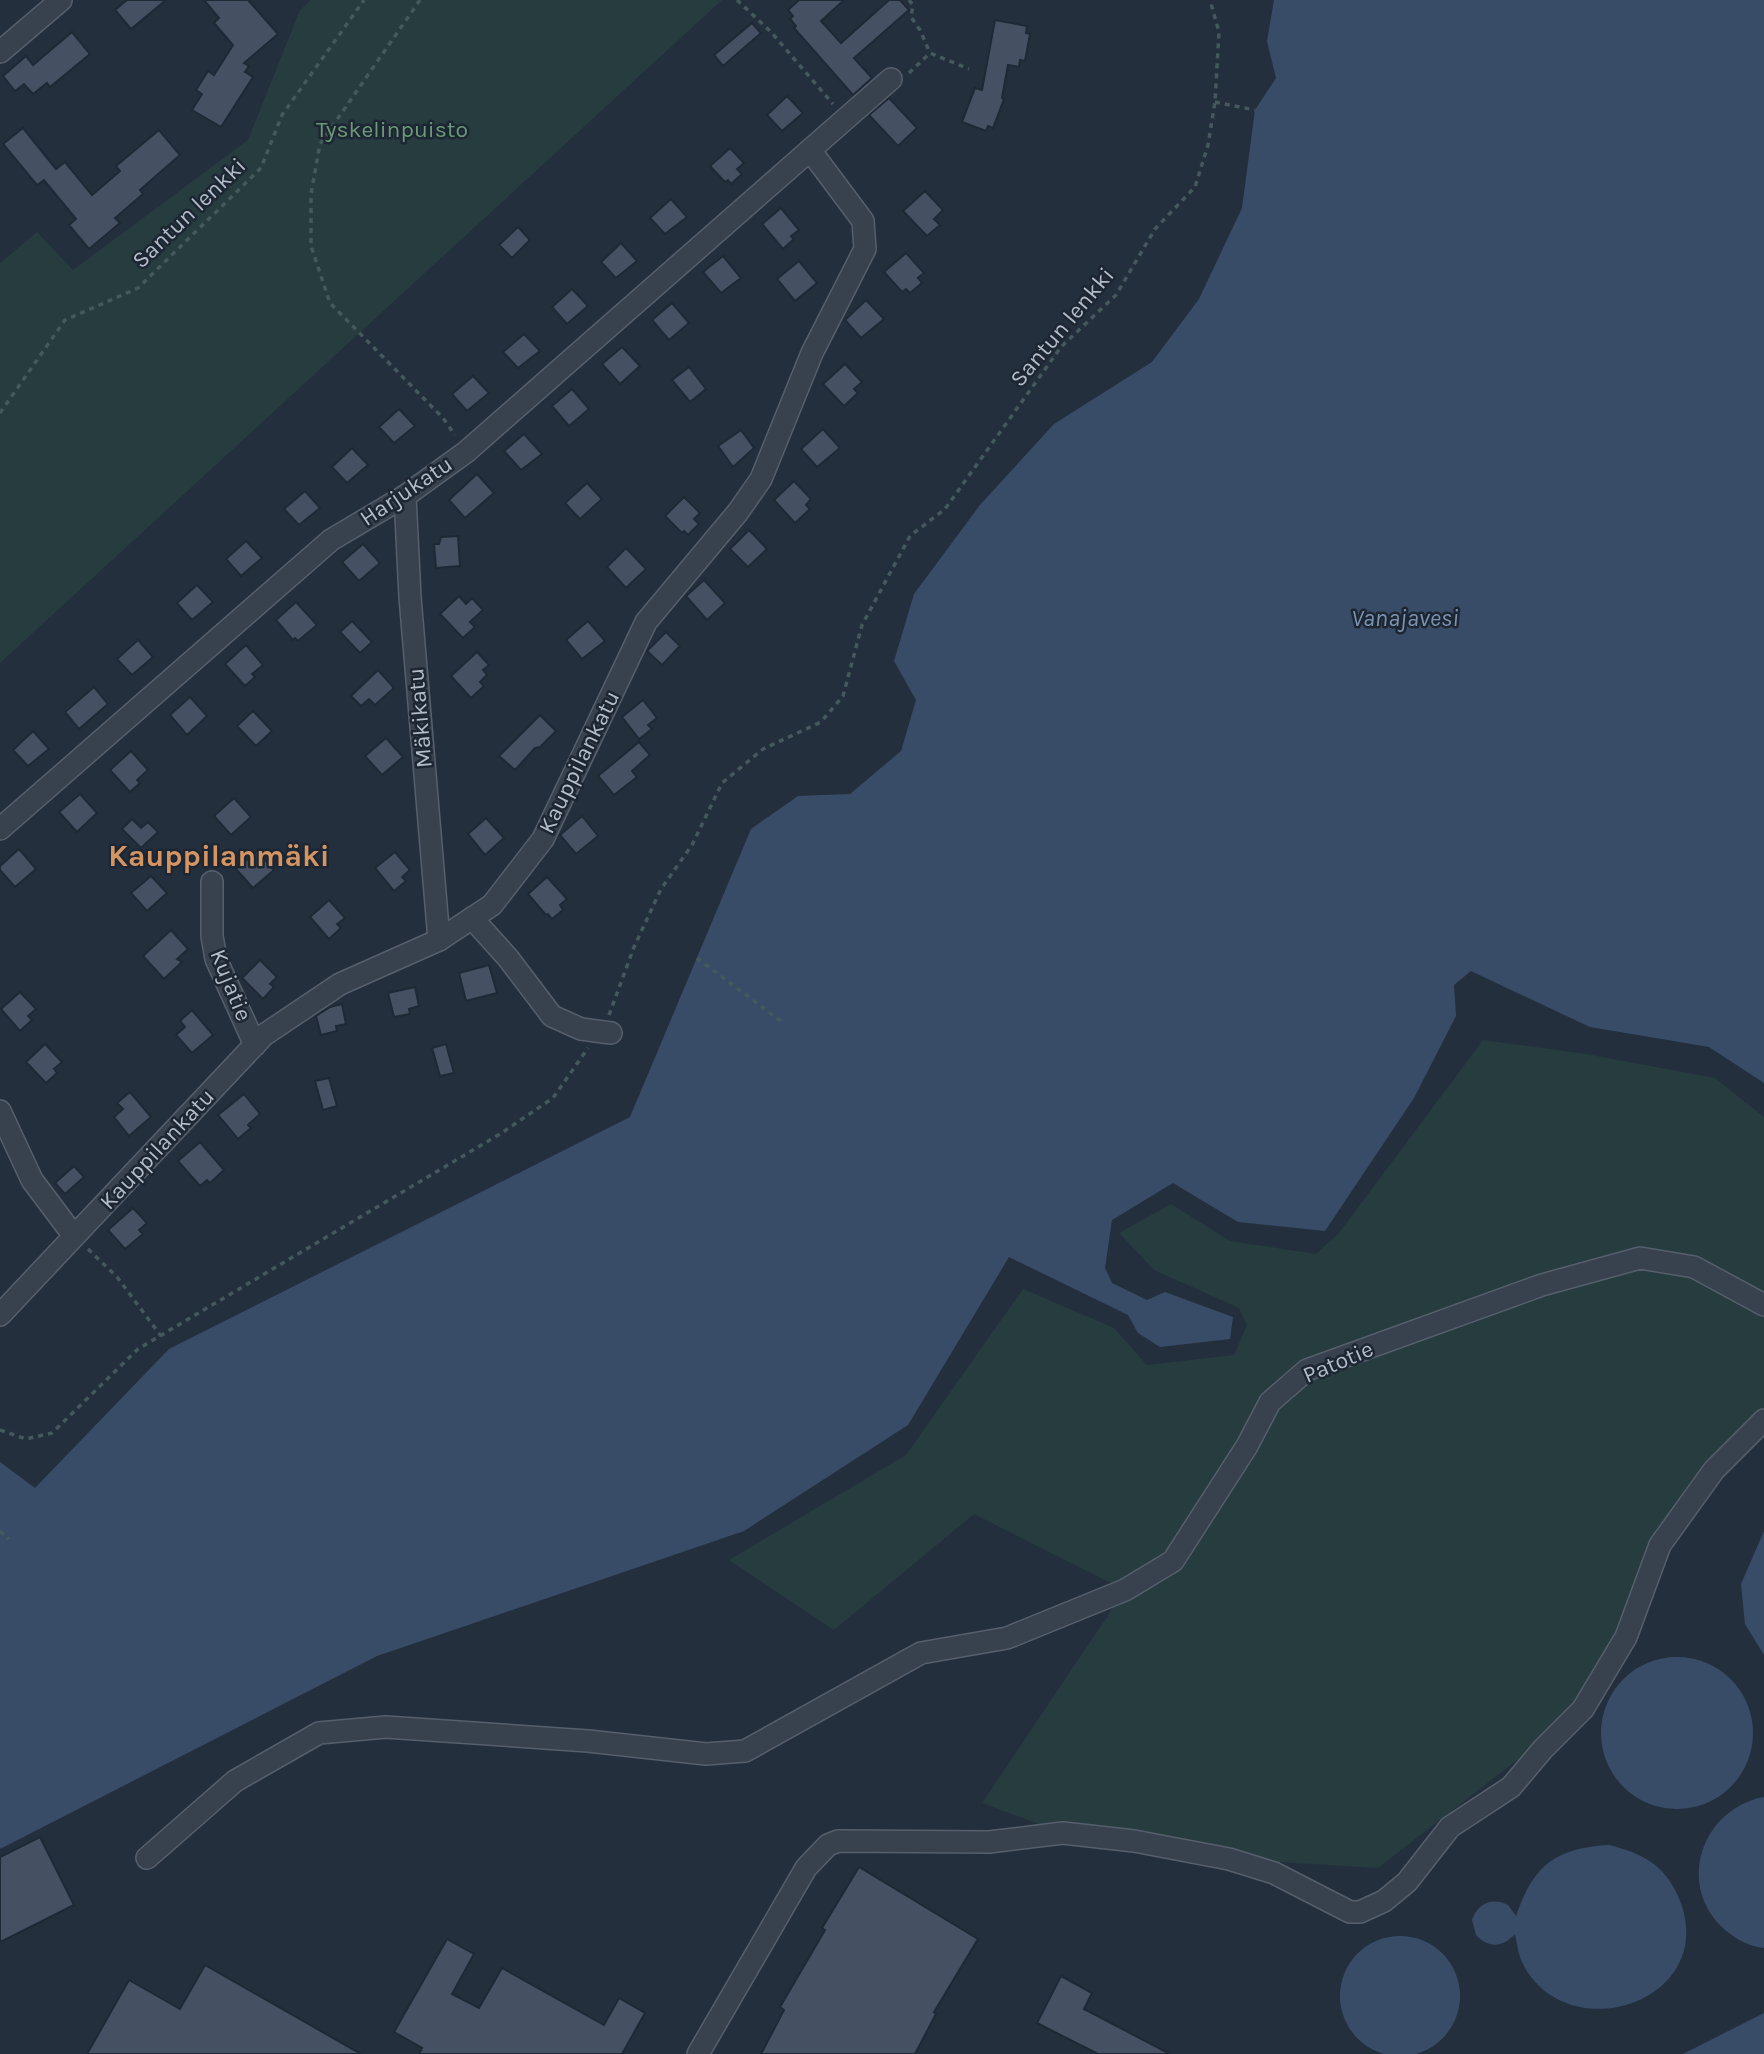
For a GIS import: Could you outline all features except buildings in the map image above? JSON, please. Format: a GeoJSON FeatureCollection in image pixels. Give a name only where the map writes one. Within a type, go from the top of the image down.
{"type":"FeatureCollection","features":[{"type":"Feature","properties":{"kind":"street"},"geometry":{"type":"LineString","coordinates":[[0,52],[61,0]]}},
{"type":"Feature","properties":{"kind":"street"},"geometry":{"type":"LineString","coordinates":[[810,150],[845,118],[898,78]]}},
{"type":"Feature","properties":{"kind":"street","name":"Harjukatu"},"geometry":{"type":"LineString","coordinates":[[0,829],[331,540],[405,496],[466,452],[810,150]]}},
{"type":"Feature","properties":{"kind":"street","name":"Kauppilankatu"},"geometry":{"type":"LineString","coordinates":[[0,1315],[264,1035],[340,984],[439,940],[492,905],[543,839],[646,622],[738,512],[761,479],[812,353],[865,249],[863,221],[810,150]]}},
{"type":"Feature","properties":{"kind":"street","name":"Mäkikatu"},"geometry":{"type":"LineString","coordinates":[[405,496],[410,597],[439,940]]}},
{"type":"Feature","properties":{"kind":"street","name":"Kujatie"},"geometry":{"type":"LineString","coordinates":[[212,882],[212,936],[216,959],[256,1045]]}},
{"type":"Feature","properties":{"kind":"street"},"geometry":{"type":"LineString","coordinates":[[472,918],[508,958],[552,1016],[581,1029],[605,1033]]}},
{"type":"Feature","properties":{"kind":"street"},"geometry":{"type":"LineString","coordinates":[[0,1111],[32,1180],[74,1236]]}},
{"type":"Feature","properties":{"kind":"street","name":"Patotie"},"geometry":{"type":"LineString","coordinates":[[147,1858],[235,1781],[319,1734],[386,1727],[587,1741],[706,1754],[745,1751],[921,1653],[1007,1638],[1125,1590],[1173,1561],[1247,1446],[1270,1402],[1307,1370],[1542,1285],[1640,1258],[1694,1267],[1764,1305]]}},
{"type":"Feature","properties":{"kind":"street"},"geometry":{"type":"LineString","coordinates":[[698,2054],[806,1868],[828,1846],[838,1841],[989,1842],[1063,1833],[1134,1841],[1229,1859],[1274,1873],[1350,1912],[1360,1912],[1384,1901],[1407,1882],[1450,1827],[1511,1787],[1543,1749],[1583,1709],[1626,1637],[1661,1545],[1714,1470],[1764,1420]]}},
{"type":"Feature","properties":{"kind":"path","name":"Santun lenkki"},"geometry":{"type":"LineString","coordinates":[[0,413],[65,320],[138,288],[261,168],[282,115],[364,0]]}},
{"type":"Feature","properties":{"kind":"path"},"geometry":{"type":"LineString","coordinates":[[420,0],[320,144],[310,194],[311,246],[330,303],[443,418],[466,452]]}},
{"type":"Feature","properties":{"kind":"path"},"geometry":{"type":"LineString","coordinates":[[737,0],[771,32],[845,118]]}},
{"type":"Feature","properties":{"kind":"path"},"geometry":{"type":"LineString","coordinates":[[909,0],[914,5],[911,17],[930,53],[969,69]]}},
{"type":"Feature","properties":{"kind":"path","name":"Santun lenkki"},"geometry":{"type":"LineString","coordinates":[[605,1033],[606,1023],[634,947],[661,889],[692,845],[722,783],[763,749],[821,722],[843,696],[862,625],[909,536],[945,509],[1061,347],[1116,295],[1155,229],[1195,187],[1208,145],[1215,102],[1219,32],[1210,0]]}},
{"type":"Feature","properties":{"kind":"path"},"geometry":{"type":"LineString","coordinates":[[898,78],[930,53]]}},
{"type":"Feature","properties":{"kind":"path"},"geometry":{"type":"LineString","coordinates":[[1215,102],[1255,110]]}},
{"type":"Feature","properties":{"kind":"path"},"geometry":{"type":"LineString","coordinates":[[696,958],[782,1022]]}},
{"type":"Feature","properties":{"kind":"path"},"geometry":{"type":"LineString","coordinates":[[0,1430],[26,1439],[52,1433],[138,1349],[500,1134],[553,1098],[605,1033]]}},
{"type":"Feature","properties":{"kind":"path"},"geometry":{"type":"LineString","coordinates":[[74,1236],[117,1277],[161,1336]]}},
{"type":"Feature","properties":{"kind":"path"},"geometry":{"type":"LineString","coordinates":[[0,1531],[9,1539]]}},
{"type":"Feature","properties":{"kind":"green space","name":"Tyskelinpuisto"},"geometry":{"type":"Polygon","coordinates":[[[311,0],[722,0],[0,663],[0,263],[37,232],[73,270],[248,140],[300,10],[311,0]]]}},
{"type":"Feature","properties":{"kind":"green space"},"geometry":{"type":"Polygon","coordinates":[[[1483,1040],[1586,1054],[1715,1078],[1764,1117],[1764,1431],[1661,1545],[1583,1709],[1378,1868],[1229,1859],[1063,1833],[982,1803],[1125,1590],[974,1514],[834,1630],[729,1560],[906,1455],[1023,1289],[1114,1328],[1147,1365],[1234,1355],[1247,1325],[1239,1308],[1154,1270],[1119,1233],[1171,1204],[1230,1241],[1316,1254],[1339,1233],[1483,1040]]]}},
{"type":"Feature","properties":{"kind":"water","name":"Vanajavesi"},"geometry":{"type":"Polygon","coordinates":[[[1274,0],[1764,0],[1764,1083],[1709,1047],[1590,1027],[1471,971],[1454,985],[1456,1016],[1414,1098],[1325,1231],[1238,1222],[1173,1183],[1112,1220],[1105,1268],[1112,1283],[1147,1300],[1165,1292],[1233,1317],[1230,1339],[1160,1347],[1138,1333],[1128,1315],[1009,1257],[908,1425],[744,1531],[377,1656],[0,1849],[0,1462],[35,1488],[169,1349],[630,1117],[751,829],[798,796],[850,794],[901,751],[916,700],[894,661],[914,594],[980,505],[1054,424],[1152,362],[1199,299],[1242,208],[1255,110],[1276,78],[1267,41],[1274,0]]]}},
{"type":"Feature","properties":{"kind":"water"},"geometry":{"type":"Polygon","coordinates":[[[1764,1531],[1764,1655],[1745,1624],[1741,1584],[1764,1531]]]}},
{"type":"Feature","properties":{"kind":"water"},"geometry":{"type":"Polygon","coordinates":[[[1677,1657],[1706,1662],[1731,1679],[1748,1704],[1753,1733],[1748,1762],[1731,1787],[1706,1804],[1677,1809],[1648,1804],[1623,1787],[1606,1762],[1601,1733],[1606,1704],[1623,1679],[1648,1662],[1677,1657]]]}},
{"type":"Feature","properties":{"kind":"water"},"geometry":{"type":"Polygon","coordinates":[[[1764,1797],[1764,1948],[1743,1942],[1725,1930],[1710,1912],[1701,1892],[1699,1872],[1702,1852],[1711,1833],[1724,1817],[1742,1804],[1764,1797]]]}},
{"type":"Feature","properties":{"kind":"water"},"geometry":{"type":"Polygon","coordinates":[[[1609,1845],[1641,1856],[1666,1876],[1678,1896],[1686,1933],[1679,1964],[1660,1987],[1633,2003],[1602,2009],[1570,2004],[1542,1989],[1521,1960],[1515,1934],[1501,1944],[1486,1943],[1476,1935],[1472,1920],[1478,1909],[1491,1902],[1508,1905],[1516,1916],[1530,1884],[1549,1863],[1574,1850],[1609,1845]]]}},
{"type":"Feature","properties":{"kind":"water"},"geometry":{"type":"Polygon","coordinates":[[[1400,1936],[1423,1941],[1442,1954],[1455,1973],[1460,1996],[1455,2019],[1442,2038],[1423,2051],[1400,2056],[1377,2051],[1358,2038],[1345,2019],[1340,1996],[1345,1973],[1358,1954],[1377,1941],[1400,1936]]]}},
{"type":"Feature","properties":{"kind":"water"},"geometry":{"type":"Polygon","coordinates":[[[1764,2013],[1764,2054],[1683,2054],[1764,2013]]]}},
{"type":"Feature","properties":{"kind":"district","name":"Kauppilanmäki"},"geometry":{"type":"Point","coordinates":[219,856]}}]}
